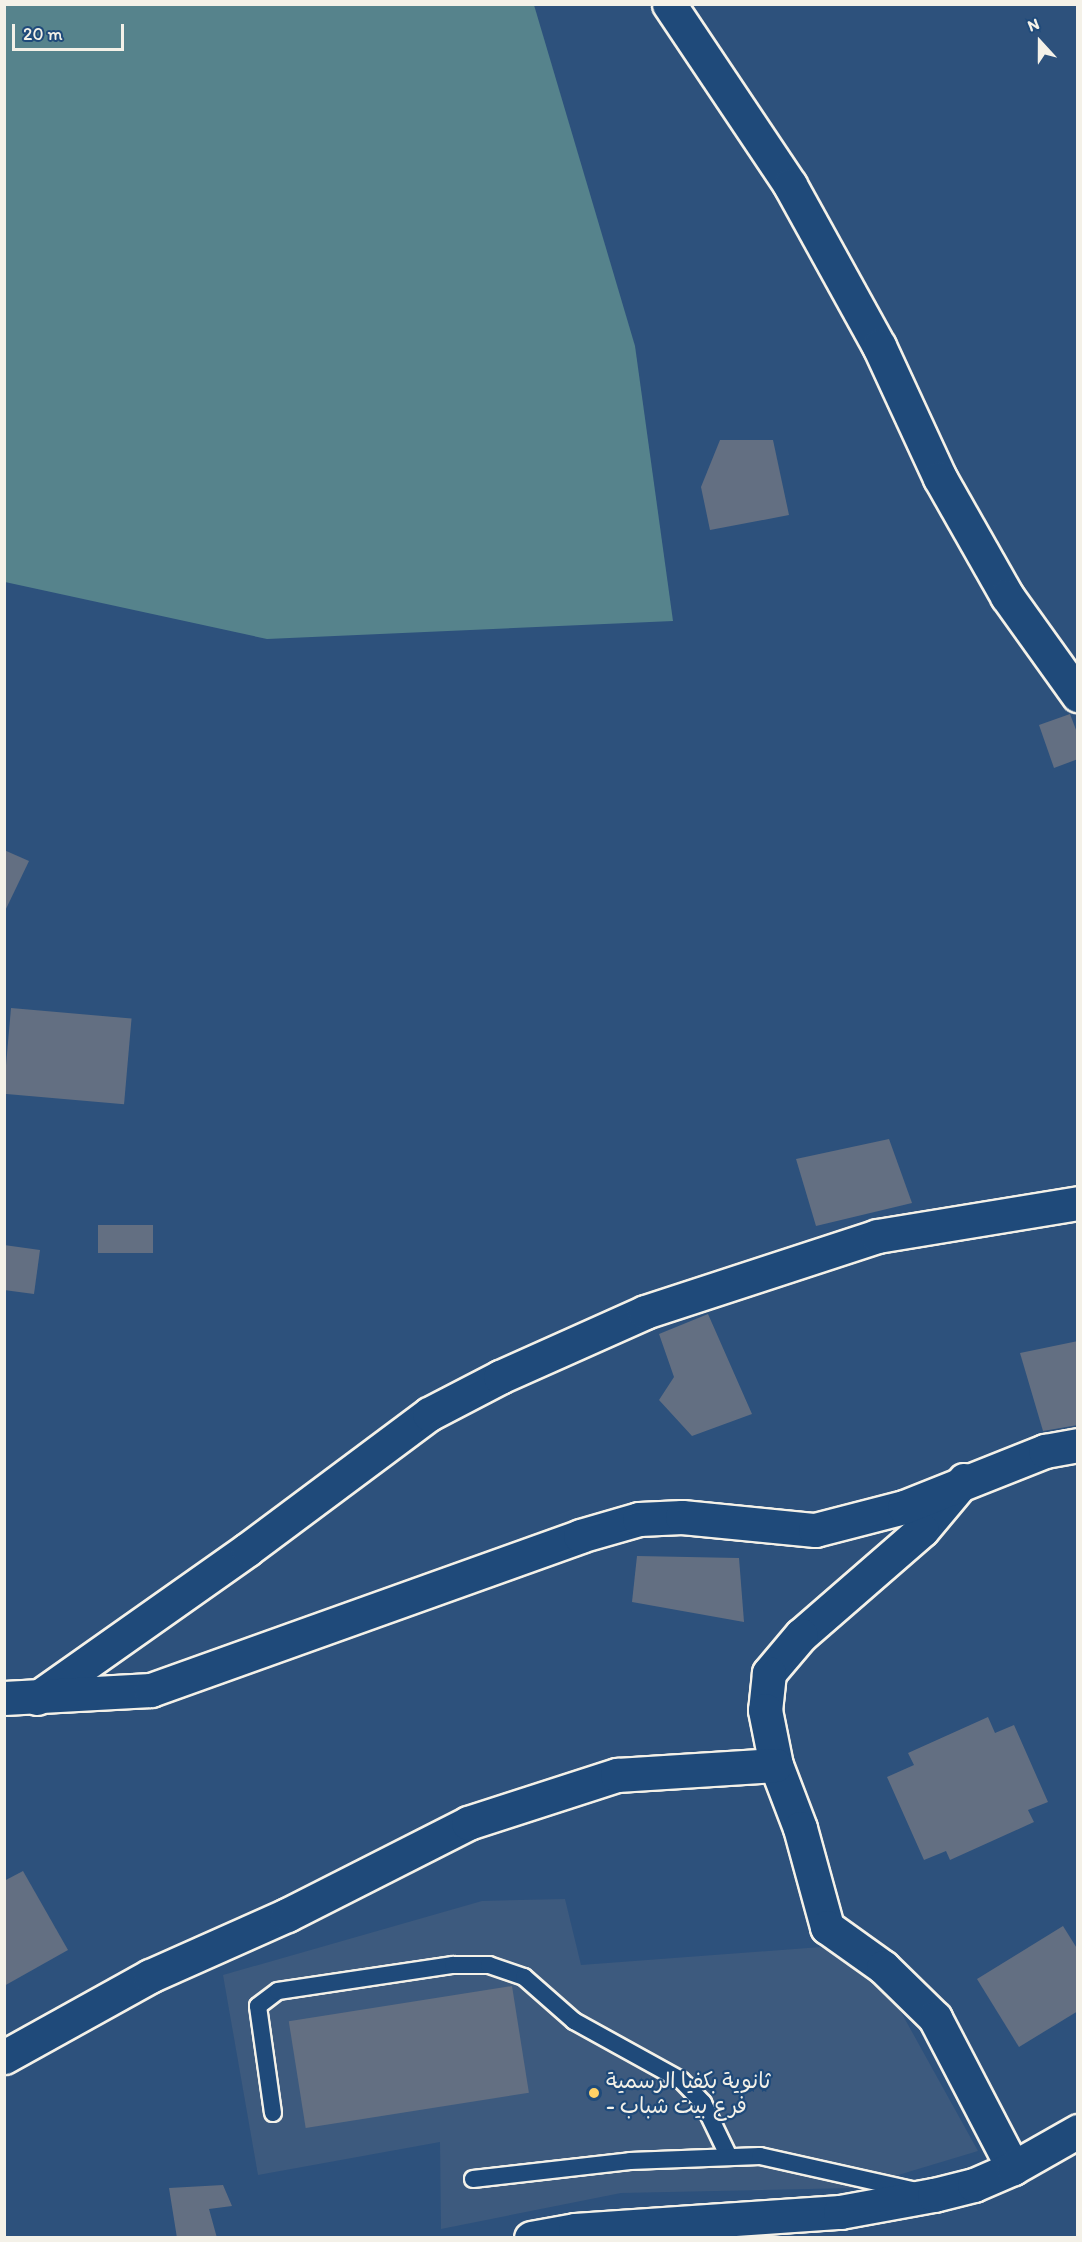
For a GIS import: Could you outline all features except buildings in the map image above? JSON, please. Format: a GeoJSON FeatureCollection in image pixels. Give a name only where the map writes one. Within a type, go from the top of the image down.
{"type":"FeatureCollection","features":[{"type":"Feature","properties":{"kind":"street"},"geometry":{"type":"LineString","coordinates":[[669,4],[790,185],[879,346],[940,478],[1007,596],[1077,695]]}},
{"type":"Feature","properties":{"kind":"street"},"geometry":{"type":"LineString","coordinates":[[37,1698],[248,1550],[429,1414],[500,1377],[645,1312],[877,1236],[1077,1203]]}},
{"type":"Feature","properties":{"kind":"street"},"geometry":{"type":"LineString","coordinates":[[4,1698],[151,1690],[580,1536],[639,1519],[682,1517],[815,1530],[904,1507],[936,1496],[964,1480],[1045,1451],[1077,1445]]}},
{"type":"Feature","properties":{"kind":"street"},"geometry":{"type":"LineString","coordinates":[[964,1480],[922,1530],[801,1635],[769,1673],[765,1710],[776,1765],[801,1828],[827,1927],[883,1966],[934,2018],[1013,2168]]}},
{"type":"Feature","properties":{"kind":"street"},"geometry":{"type":"LineString","coordinates":[[4,2057],[150,1976],[287,1916],[468,1823],[617,1775],[776,1765]]}},
{"type":"Feature","properties":{"kind":"street"},"geometry":{"type":"LineString","coordinates":[[531,2238],[575,2230],[840,2212],[934,2195],[974,2185],[1013,2168],[1077,2131]]}},
{"type":"Feature","properties":{"kind":"lane"},"geometry":{"type":"LineString","coordinates":[[273,2113],[258,2006],[278,1991],[453,1965],[489,1965],[524,1977],[574,2021],[681,2080],[703,2103],[729,2157]]}},
{"type":"Feature","properties":{"kind":"lane"},"geometry":{"type":"LineString","coordinates":[[473,2179],[630,2161],[759,2156],[934,2195]]}},
{"type":"Feature","properties":{"kind":"shaded area","name":"ثانوية بكفيا الرسمية - فرع بيت شباب"},"geometry":{"type":"Polygon","coordinates":[[[565,1899],[581,1965],[821,1947],[863,1970],[891,1994],[978,2151],[855,2188],[621,2193],[441,2229],[440,2142],[258,2175],[223,1975],[482,1901],[565,1899]]]}},
{"type":"Feature","properties":{"kind":"green space"},"geometry":{"type":"Polygon","coordinates":[[[5,4],[534,5],[635,346],[673,621],[267,639],[5,582],[5,4]]]}},
{"type":"Feature","properties":{"kind":"place","name":"ثانوية بكفيا الرسمية - فرع بيت شباب"},"geometry":{"type":"Point","coordinates":[594,2093]}}]}
